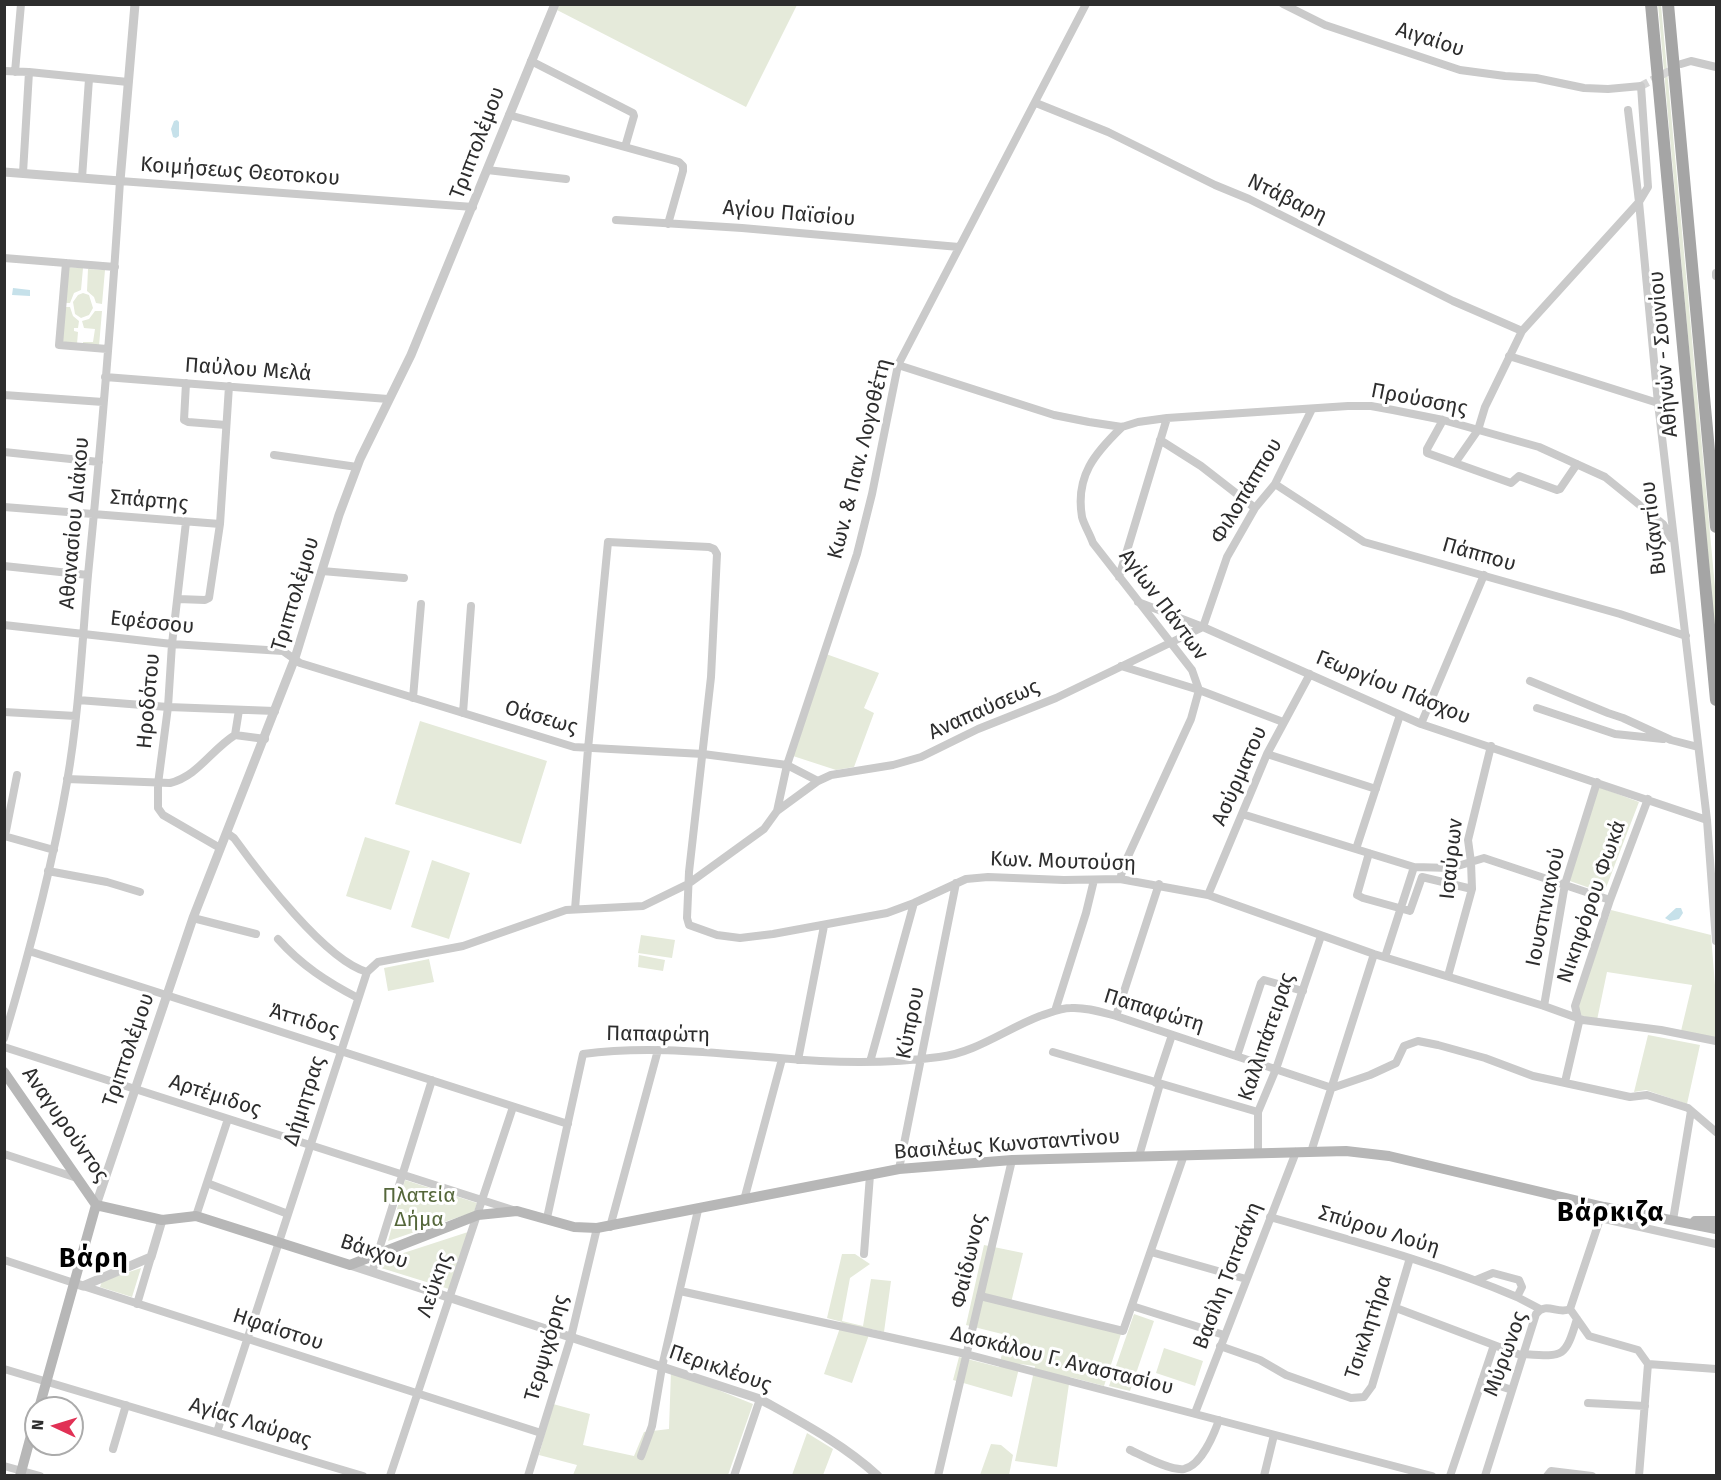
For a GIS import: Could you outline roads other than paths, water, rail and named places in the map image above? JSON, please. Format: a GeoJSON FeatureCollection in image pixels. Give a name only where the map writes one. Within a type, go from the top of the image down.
{"type":"FeatureCollection","features":[{"type":"Feature","properties":{"kind":"main road","name":"Αθήνών - Σουνίου"},"geometry":{"type":"LineString","coordinates":[[1650,4],[1716,700]]}},
{"type":"Feature","properties":{"kind":"main road","name":"Αθήνών - Σουνίου"},"geometry":{"type":"LineString","coordinates":[[1668,4],[1716,528]]}},
{"type":"Feature","properties":{"kind":"main road","name":"Αναγυρούντος"},"geometry":{"type":"LineString","coordinates":[[4,1072],[96,1205],[78,1284],[42,1396]]}},
{"type":"Feature","properties":{"kind":"main road","name":"Βασιλέως Κωνσταντίνου"},"geometry":{"type":"LineString","coordinates":[[350,1265],[478,1215],[518,1211],[574,1227],[610,1227],[899,1169],[1012,1160],[1139,1156],[1346,1151],[1389,1156],[1604,1207],[1716,1229]]}},
{"type":"Feature","properties":{"kind":"main road"},"geometry":{"type":"LineString","coordinates":[[96,1205],[162,1220]]}},
{"type":"Feature","properties":{"kind":"main road","name":"Βάκχου"},"geometry":{"type":"LineString","coordinates":[[162,1220],[196,1216],[350,1265]]}},
{"type":"Feature","properties":{"kind":"main road","name":"Βασιλέως Κωνσταντίνου"},"geometry":{"type":"LineString","coordinates":[[1675,1220],[1716,1221]]}},
{"type":"Feature","properties":{"kind":"main road"},"geometry":{"type":"LineString","coordinates":[[20,1473],[25,1456]]}},
{"type":"Feature","properties":{"kind":"street"},"geometry":{"type":"LineString","coordinates":[[15,72],[21,4]]}},
{"type":"Feature","properties":{"kind":"street","name":"Αθανασίου Διάκου"},"geometry":{"type":"LineString","coordinates":[[4,1038],[54,850],[76,716],[95,514],[135,4]]}},
{"type":"Feature","properties":{"kind":"street","name":"Τριπτολέμου"},"geometry":{"type":"LineString","coordinates":[[96,1205],[193,918],[295,658],[339,515],[357,467],[411,355],[555,4]]}},
{"type":"Feature","properties":{"kind":"street","name":"Κων. & Παν. Λογοθέτη"},"geometry":{"type":"LineString","coordinates":[[777,811],[787,765],[857,554],[872,494],[898,365],[1086,4]]}},
{"type":"Feature","properties":{"kind":"street","name":"Αιγαίου"},"geometry":{"type":"LineString","coordinates":[[1283,4],[1325,25],[1460,70],[1536,78],[1584,88],[1608,89],[1641,86],[1648,188],[1640,201]]}},
{"type":"Feature","properties":{"kind":"street"},"geometry":{"type":"LineString","coordinates":[[531,61],[633,113],[625,147]]}},
{"type":"Feature","properties":{"kind":"street"},"geometry":{"type":"LineString","coordinates":[[1681,64],[1692,61],[1716,67]]}},
{"type":"Feature","properties":{"kind":"street"},"geometry":{"type":"LineString","coordinates":[[4,71],[128,82]]}},
{"type":"Feature","properties":{"kind":"street"},"geometry":{"type":"LineString","coordinates":[[23,173],[29,72]]}},
{"type":"Feature","properties":{"kind":"street"},"geometry":{"type":"LineString","coordinates":[[82,178],[89,79]]}},
{"type":"Feature","properties":{"kind":"street","name":"Ντάβαρη"},"geometry":{"type":"LineString","coordinates":[[1036,103],[1117,136],[1453,301],[1522,332]]}},
{"type":"Feature","properties":{"kind":"street","name":"Βυζαντίου"},"geometry":{"type":"LineString","coordinates":[[1628,110],[1640,201],[1658,404],[1707,820],[1716,941]]}},
{"type":"Feature","properties":{"kind":"street"},"geometry":{"type":"LineString","coordinates":[[509,115],[679,162],[683,165],[683,171],[668,224]]}},
{"type":"Feature","properties":{"kind":"street"},"geometry":{"type":"LineString","coordinates":[[487,170],[566,179]]}},
{"type":"Feature","properties":{"kind":"street","name":"Κοιμήσεως Θεοτοκου"},"geometry":{"type":"LineString","coordinates":[[4,172],[473,207]]}},
{"type":"Feature","properties":{"kind":"street"},"geometry":{"type":"LineString","coordinates":[[1455,463],[1478,430],[1485,407],[1522,332],[1640,201]]}},
{"type":"Feature","properties":{"kind":"street","name":"Αγίου Παϊσίου"},"geometry":{"type":"LineString","coordinates":[[616,220],[742,228],[959,247]]}},
{"type":"Feature","properties":{"kind":"street"},"geometry":{"type":"LineString","coordinates":[[4,258],[115,267]]}},
{"type":"Feature","properties":{"kind":"street"},"geometry":{"type":"LineString","coordinates":[[66,262],[58,345],[107,349]]}},
{"type":"Feature","properties":{"kind":"street"},"geometry":{"type":"LineString","coordinates":[[1509,356],[1658,404]]}},
{"type":"Feature","properties":{"kind":"street"},"geometry":{"type":"LineString","coordinates":[[898,365],[1054,415],[1122,427]]}},
{"type":"Feature","properties":{"kind":"street","name":"Παύλου Μελά"},"geometry":{"type":"LineString","coordinates":[[105,377],[388,399]]}},
{"type":"Feature","properties":{"kind":"street"},"geometry":{"type":"LineString","coordinates":[[186,383],[184,420],[226,426]]}},
{"type":"Feature","properties":{"kind":"street"},"geometry":{"type":"LineString","coordinates":[[178,599],[205,600],[208,598],[219,524],[229,386]]}},
{"type":"Feature","properties":{"kind":"street"},"geometry":{"type":"LineString","coordinates":[[4,395],[103,402]]}},
{"type":"Feature","properties":{"kind":"street","name":"Προύσσης"},"geometry":{"type":"LineString","coordinates":[[1122,427],[1167,418],[1371,406],[1443,420],[1539,447],[1605,477],[1663,524],[1674,543]]}},
{"type":"Feature","properties":{"kind":"street","name":"Φιλοπάππου"},"geometry":{"type":"LineString","coordinates":[[1203,627],[1227,557],[1255,508],[1275,484],[1312,409]]}},
{"type":"Feature","properties":{"kind":"street"},"geometry":{"type":"LineString","coordinates":[[1119,577],[1167,418]]}},
{"type":"Feature","properties":{"kind":"street"},"geometry":{"type":"LineString","coordinates":[[1443,420],[1426,452],[1511,483],[1520,476],[1557,490],[1577,464]]}},
{"type":"Feature","properties":{"kind":"street","name":"Αγίων Πάντων"},"geometry":{"type":"LineString","coordinates":[[1120,879],[1124,865],[1191,719],[1199,690],[1192,670],[1093,543],[1083,519],[1080,497],[1086,471],[1099,449],[1122,427]]}},
{"type":"Feature","properties":{"kind":"street"},"geometry":{"type":"LineString","coordinates":[[1160,440],[1201,466],[1255,508]]}},
{"type":"Feature","properties":{"kind":"street"},"geometry":{"type":"LineString","coordinates":[[4,452],[99,462]]}},
{"type":"Feature","properties":{"kind":"street"},"geometry":{"type":"LineString","coordinates":[[274,455],[357,467]]}},
{"type":"Feature","properties":{"kind":"street","name":"Πάππου"},"geometry":{"type":"LineString","coordinates":[[1275,484],[1364,542],[1620,614],[1686,636]]}},
{"type":"Feature","properties":{"kind":"street","name":"Σπάρτης"},"geometry":{"type":"LineString","coordinates":[[4,507],[219,524]]}},
{"type":"Feature","properties":{"kind":"street","name":"Ηροδότου"},"geometry":{"type":"LineString","coordinates":[[186,522],[158,784],[158,808],[163,815],[220,848]]}},
{"type":"Feature","properties":{"kind":"street","name":"Κων. Μουτούση"},"geometry":{"type":"LineString","coordinates":[[588,749],[608,542],[709,547],[717,554],[711,678],[688,884],[687,918],[689,925],[694,928],[717,935],[740,938],[824,926],[887,913],[966,879],[988,877],[1120,879],[1208,895],[1374,954],[1577,1017]]}},
{"type":"Feature","properties":{"kind":"street"},"geometry":{"type":"LineString","coordinates":[[4,566],[88,575]]}},
{"type":"Feature","properties":{"kind":"street"},"geometry":{"type":"LineString","coordinates":[[322,571],[404,578]]}},
{"type":"Feature","properties":{"kind":"street"},"geometry":{"type":"LineString","coordinates":[[1421,724],[1484,575]]}},
{"type":"Feature","properties":{"kind":"street","name":"Γεωργίου Πάσχου"},"geometry":{"type":"LineString","coordinates":[[1138,602],[1203,627],[1421,724],[1707,820]]}},
{"type":"Feature","properties":{"kind":"street"},"geometry":{"type":"LineString","coordinates":[[413,698],[421,604]]}},
{"type":"Feature","properties":{"kind":"street"},"geometry":{"type":"LineString","coordinates":[[463,713],[471,606]]}},
{"type":"Feature","properties":{"kind":"street","name":"Εφέσσου"},"geometry":{"type":"LineString","coordinates":[[4,625],[172,644],[283,651],[295,658]]}},
{"type":"Feature","properties":{"kind":"street","name":"Αναπαύσεως"},"geometry":{"type":"LineString","coordinates":[[366,972],[378,962],[463,946],[551,914],[575,909],[643,906],[688,884],[764,829],[777,811],[818,781],[831,775],[921,758],[978,729],[1056,698],[1203,627]]}},
{"type":"Feature","properties":{"kind":"street","name":"Οάσεως"},"geometry":{"type":"LineString","coordinates":[[295,658],[300,663],[574,747],[703,754],[787,765],[818,781]]}},
{"type":"Feature","properties":{"kind":"street"},"geometry":{"type":"LineString","coordinates":[[1121,666],[1199,690],[1283,723]]}},
{"type":"Feature","properties":{"kind":"street","name":"Ασύρματου"},"geometry":{"type":"LineString","coordinates":[[1208,895],[1267,754],[1310,674]]}},
{"type":"Feature","properties":{"kind":"street"},"geometry":{"type":"LineString","coordinates":[[1530,681],[1671,740]]}},
{"type":"Feature","properties":{"kind":"street"},"geometry":{"type":"LineString","coordinates":[[78,700],[168,707],[276,711]]}},
{"type":"Feature","properties":{"kind":"street"},"geometry":{"type":"LineString","coordinates":[[1537,708],[1615,734],[1671,740],[1698,747]]}},
{"type":"Feature","properties":{"kind":"street"},"geometry":{"type":"LineString","coordinates":[[67,779],[158,784],[182,780],[194,773],[234,735],[239,710]]}},
{"type":"Feature","properties":{"kind":"street"},"geometry":{"type":"LineString","coordinates":[[4,712],[76,716]]}},
{"type":"Feature","properties":{"kind":"street"},"geometry":{"type":"LineString","coordinates":[[1356,849],[1400,715]]}},
{"type":"Feature","properties":{"kind":"street"},"geometry":{"type":"LineString","coordinates":[[234,735],[265,739]]}},
{"type":"Feature","properties":{"kind":"street","name":"Ισαύρων"},"geometry":{"type":"LineString","coordinates":[[1448,976],[1472,889],[1468,840],[1491,746]]}},
{"type":"Feature","properties":{"kind":"street"},"geometry":{"type":"LineString","coordinates":[[575,909],[588,749]]}},
{"type":"Feature","properties":{"kind":"street"},"geometry":{"type":"LineString","coordinates":[[1267,754],[1376,789]]}},
{"type":"Feature","properties":{"kind":"street"},"geometry":{"type":"LineString","coordinates":[[17,775],[5,836],[54,850]]}},
{"type":"Feature","properties":{"kind":"street","name":"Ιουστινιανού"},"geometry":{"type":"LineString","coordinates":[[1544,1006],[1565,884],[1597,782]]}},
{"type":"Feature","properties":{"kind":"street","name":"Νικηφόρου Φωκά"},"geometry":{"type":"LineString","coordinates":[[1565,1082],[1579,1022],[1575,1006],[1610,900],[1648,799]]}},
{"type":"Feature","properties":{"kind":"street"},"geometry":{"type":"LineString","coordinates":[[1242,814],[1413,867],[1451,868],[1484,858],[1610,900]]}},
{"type":"Feature","properties":{"kind":"street"},"geometry":{"type":"LineString","coordinates":[[227,833],[234,838],[268,884],[333,952],[357,969],[366,972]]}},
{"type":"Feature","properties":{"kind":"street"},"geometry":{"type":"LineString","coordinates":[[1369,853],[1357,895],[1410,911],[1422,877],[1472,889]]}},
{"type":"Feature","properties":{"kind":"street"},"geometry":{"type":"LineString","coordinates":[[1385,957],[1413,867]]}},
{"type":"Feature","properties":{"kind":"street"},"geometry":{"type":"LineString","coordinates":[[48,871],[107,882],[140,892]]}},
{"type":"Feature","properties":{"kind":"street"},"geometry":{"type":"LineString","coordinates":[[1055,1011],[1094,880]]}},
{"type":"Feature","properties":{"kind":"street","name":"Κύπρου"},"geometry":{"type":"LineString","coordinates":[[899,1169],[956,882]]}},
{"type":"Feature","properties":{"kind":"street"},"geometry":{"type":"LineString","coordinates":[[1116,1016],[1159,885]]}},
{"type":"Feature","properties":{"kind":"street"},"geometry":{"type":"LineString","coordinates":[[870,1062],[914,903]]}},
{"type":"Feature","properties":{"kind":"street"},"geometry":{"type":"LineString","coordinates":[[193,918],[256,934]]}},
{"type":"Feature","properties":{"kind":"street"},"geometry":{"type":"LineString","coordinates":[[798,1060],[824,926]]}},
{"type":"Feature","properties":{"kind":"street","name":"Καλλιπάτειρας"},"geometry":{"type":"LineString","coordinates":[[1258,1153],[1258,1112],[1276,1069],[1321,936]]}},
{"type":"Feature","properties":{"kind":"street"},"geometry":{"type":"LineString","coordinates":[[278,939],[308,969],[358,998]]}},
{"type":"Feature","properties":{"kind":"street","name":"Άττιδος"},"geometry":{"type":"LineString","coordinates":[[29,951],[568,1124]]}},
{"type":"Feature","properties":{"kind":"street"},"geometry":{"type":"LineString","coordinates":[[1311,1152],[1374,954]]}},
{"type":"Feature","properties":{"kind":"street","name":"Δήμητρας"},"geometry":{"type":"LineString","coordinates":[[217,1432],[366,972]]}},
{"type":"Feature","properties":{"kind":"street"},"geometry":{"type":"LineString","coordinates":[[1237,1056],[1261,983],[1264,980],[1303,991]]}},
{"type":"Feature","properties":{"kind":"street","name":"Παπαφώτη"},"geometry":{"type":"LineString","coordinates":[[568,1124],[583,1054],[658,1050],[798,1060],[870,1062],[922,1059],[960,1054],[1024,1022],[1070,1008],[1088,1009],[1116,1016],[1332,1088]]}},
{"type":"Feature","properties":{"kind":"street"},"geometry":{"type":"LineString","coordinates":[[1577,1017],[1589,1022],[1661,1030],[1716,1041]]}},
{"type":"Feature","properties":{"kind":"street"},"geometry":{"type":"LineString","coordinates":[[1139,1156],[1172,1035]]}},
{"type":"Feature","properties":{"kind":"street"},"geometry":{"type":"LineString","coordinates":[[1332,1088],[1370,1076],[1396,1063],[1404,1046],[1418,1041],[1485,1058],[1533,1076],[1630,1097],[1647,1095],[1691,1111],[1716,1132]]}},
{"type":"Feature","properties":{"kind":"street","name":"Αρτέμιδος"},"geometry":{"type":"LineString","coordinates":[[4,1047],[518,1211]]}},
{"type":"Feature","properties":{"kind":"street"},"geometry":{"type":"LineString","coordinates":[[610,1227],[658,1050]]}},
{"type":"Feature","properties":{"kind":"street"},"geometry":{"type":"LineString","coordinates":[[1053,1052],[1258,1112]]}},
{"type":"Feature","properties":{"kind":"street"},"geometry":{"type":"LineString","coordinates":[[744,1200],[782,1059]]}},
{"type":"Feature","properties":{"kind":"street"},"geometry":{"type":"LineString","coordinates":[[372,1272],[432,1080]]}},
{"type":"Feature","properties":{"kind":"street","name":"Λεύκης"},"geometry":{"type":"LineString","coordinates":[[390,1476],[513,1107]]}},
{"type":"Feature","properties":{"kind":"street"},"geometry":{"type":"LineString","coordinates":[[1675,1220],[1691,1111]]}},
{"type":"Feature","properties":{"kind":"street"},"geometry":{"type":"LineString","coordinates":[[196,1216],[228,1119]]}},
{"type":"Feature","properties":{"kind":"street"},"geometry":{"type":"LineString","coordinates":[[547,1218],[568,1124]]}},
{"type":"Feature","properties":{"kind":"street","name":"Βασίλη Τσιτσάνη"},"geometry":{"type":"LineString","coordinates":[[1195,1413],[1296,1152]]}},
{"type":"Feature","properties":{"kind":"street"},"geometry":{"type":"LineString","coordinates":[[4,1154],[78,1179]]}},
{"type":"Feature","properties":{"kind":"street"},"geometry":{"type":"LineString","coordinates":[[980,1296],[1123,1331],[1184,1155]]}},
{"type":"Feature","properties":{"kind":"street","name":"Φαίδωνος"},"geometry":{"type":"LineString","coordinates":[[938,1476],[1012,1160]]}},
{"type":"Feature","properties":{"kind":"street"},"geometry":{"type":"LineString","coordinates":[[864,1254],[870,1175]]}},
{"type":"Feature","properties":{"kind":"street"},"geometry":{"type":"LineString","coordinates":[[207,1183],[288,1214]]}},
{"type":"Feature","properties":{"kind":"street"},"geometry":{"type":"LineString","coordinates":[[1604,1207],[1570,1309],[1589,1336],[1638,1350],[1648,1364],[1639,1476]]}},
{"type":"Feature","properties":{"kind":"street"},"geometry":{"type":"LineString","coordinates":[[641,1456],[652,1426],[662,1367],[698,1210]]}},
{"type":"Feature","properties":{"kind":"street","name":"Σπύρου Λούη"},"geometry":{"type":"LineString","coordinates":[[1270,1217],[1476,1280],[1540,1309]]}},
{"type":"Feature","properties":{"kind":"street"},"geometry":{"type":"LineString","coordinates":[[1600,1218],[1716,1244]]}},
{"type":"Feature","properties":{"kind":"street"},"geometry":{"type":"LineString","coordinates":[[137,1304],[162,1220]]}},
{"type":"Feature","properties":{"kind":"street","name":"Τερψιχόρης"},"geometry":{"type":"LineString","coordinates":[[528,1476],[571,1337],[597,1228]]}},
{"type":"Feature","properties":{"kind":"street"},"geometry":{"type":"LineString","coordinates":[[1151,1252],[1246,1279]]}},
{"type":"Feature","properties":{"kind":"street"},"geometry":{"type":"LineString","coordinates":[[78,1284],[151,1257]]}},
{"type":"Feature","properties":{"kind":"street","name":"Τσικλητήρα"},"geometry":{"type":"LineString","coordinates":[[1220,1346],[1260,1360],[1286,1375],[1351,1398],[1360,1398],[1367,1394],[1372,1386],[1410,1258]]}},
{"type":"Feature","properties":{"kind":"street","name":"Ηφαίστου"},"geometry":{"type":"LineString","coordinates":[[4,1260],[541,1433]]}},
{"type":"Feature","properties":{"kind":"street","name":"Βάκχου"},"geometry":{"type":"LineString","coordinates":[[350,1265],[571,1337]]}},
{"type":"Feature","properties":{"kind":"street"},"geometry":{"type":"LineString","coordinates":[[1476,1280],[1493,1273],[1519,1280],[1522,1287],[1517,1297]]}},
{"type":"Feature","properties":{"kind":"street","name":"Δασκάλου Γ. Αναστασίου"},"geometry":{"type":"LineString","coordinates":[[680,1291],[966,1354],[1432,1476]]}},
{"type":"Feature","properties":{"kind":"street"},"geometry":{"type":"LineString","coordinates":[[1132,1306],[1224,1335]]}},
{"type":"Feature","properties":{"kind":"street","name":"Μύρωνος"},"geometry":{"type":"LineString","coordinates":[[1485,1476],[1540,1309],[1546,1307],[1565,1312],[1570,1309]]}},
{"type":"Feature","properties":{"kind":"street"},"geometry":{"type":"LineString","coordinates":[[1396,1308],[1523,1355],[1560,1354],[1569,1345],[1577,1319]]}},
{"type":"Feature","properties":{"kind":"street","name":"Περικλέους"},"geometry":{"type":"LineString","coordinates":[[571,1337],[760,1399],[851,1453],[879,1475]]}},
{"type":"Feature","properties":{"kind":"street"},"geometry":{"type":"LineString","coordinates":[[1450,1476],[1494,1345]]}},
{"type":"Feature","properties":{"kind":"street"},"geometry":{"type":"LineString","coordinates":[[1648,1364],[1716,1369]]}},
{"type":"Feature","properties":{"kind":"street","name":"Αγίας Λαύρας"},"geometry":{"type":"LineString","coordinates":[[4,1369],[363,1476]]}},
{"type":"Feature","properties":{"kind":"street"},"geometry":{"type":"LineString","coordinates":[[1482,1380],[1512,1390]]}},
{"type":"Feature","properties":{"kind":"street"},"geometry":{"type":"LineString","coordinates":[[734,1476],[760,1399]]}},
{"type":"Feature","properties":{"kind":"street"},"geometry":{"type":"LineString","coordinates":[[1588,1403],[1644,1406]]}},
{"type":"Feature","properties":{"kind":"street"},"geometry":{"type":"LineString","coordinates":[[113,1449],[126,1405]]}},
{"type":"Feature","properties":{"kind":"street"},"geometry":{"type":"LineString","coordinates":[[1130,1450],[1178,1469],[1187,1468],[1200,1457],[1219,1420]]}},
{"type":"Feature","properties":{"kind":"street"},"geometry":{"type":"LineString","coordinates":[[1264,1476],[1274,1435]]}},
{"type":"Feature","properties":{"kind":"street"},"geometry":{"type":"LineString","coordinates":[[4,1466],[20,1473],[40,1476]]}},
{"type":"Feature","properties":{"kind":"street"},"geometry":{"type":"LineString","coordinates":[[1547,1476],[1551,1471],[1592,1476]]}},
{"type":"Feature","properties":{"kind":"water"},"geometry":{"type":"Polygon","coordinates":[[[177,120],[179,136],[176,138],[173,137],[171,129],[174,121],[177,120]]]}},
{"type":"Feature","properties":{"kind":"water"},"geometry":{"type":"Polygon","coordinates":[[[13,288],[30,290],[30,296],[12,295],[13,288]]]}},
{"type":"Feature","properties":{"kind":"water"},"geometry":{"type":"Polygon","coordinates":[[[1676,908],[1681,908],[1683,913],[1679,919],[1670,921],[1665,918],[1676,908]]]}},
{"type":"Feature","properties":{"kind":"tunnel"},"geometry":{"type":"LineString","coordinates":[[1641,86],[1677,67]]}},
{"type":"Feature","properties":{"kind":"district","name":"Βάρκιζα"},"geometry":{"type":"Point","coordinates":[1611,1213]}},
{"type":"Feature","properties":{"kind":"district","name":"Βάρη"},"geometry":{"type":"Point","coordinates":[94,1259]}},
{"type":"Feature","properties":{"kind":"park label","name":"Πλατεία Δήμα"},"geometry":{"type":"Point","coordinates":[419,1208]}}]}
